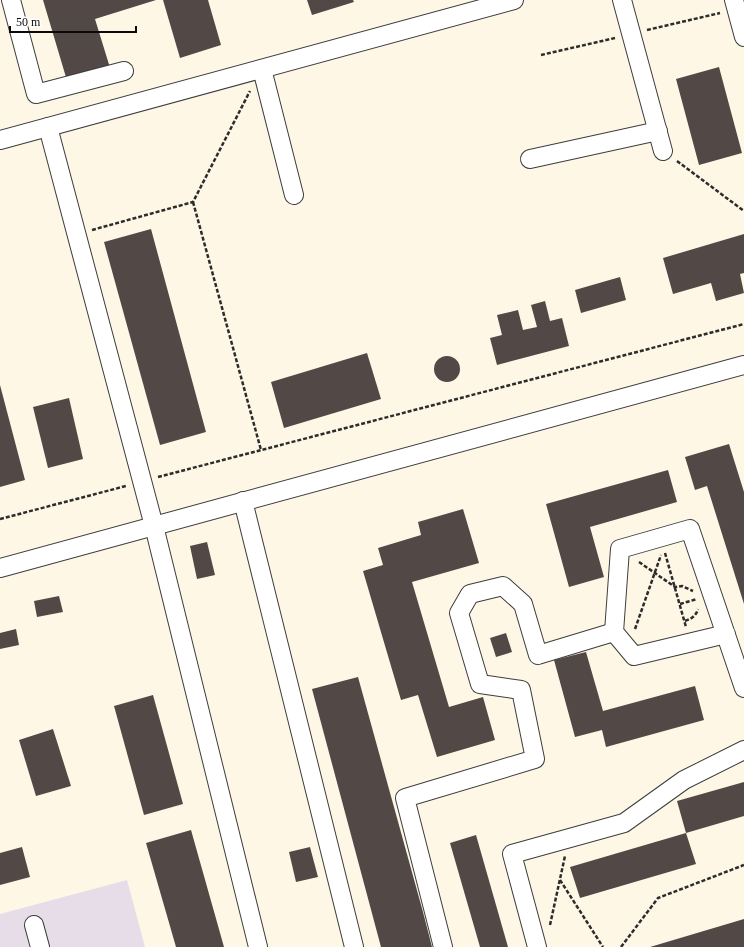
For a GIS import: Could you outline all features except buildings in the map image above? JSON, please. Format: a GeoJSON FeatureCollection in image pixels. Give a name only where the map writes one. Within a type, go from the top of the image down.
{"type":"FeatureCollection","features":[{"type":"Feature","properties":{"kind":"lane"},"geometry":{"type":"LineString","coordinates":[[11,0],[36,94],[124,71]]}},
{"type":"Feature","properties":{"kind":"lane"},"geometry":{"type":"LineString","coordinates":[[0,140],[514,0]]}},
{"type":"Feature","properties":{"kind":"lane"},"geometry":{"type":"LineString","coordinates":[[622,0],[663,151]]}},
{"type":"Feature","properties":{"kind":"lane"},"geometry":{"type":"LineString","coordinates":[[734,0],[744,37]]}},
{"type":"Feature","properties":{"kind":"lane"},"geometry":{"type":"LineString","coordinates":[[262,69],[294,195]]}},
{"type":"Feature","properties":{"kind":"lane"},"geometry":{"type":"LineString","coordinates":[[48,127],[141,482],[154,526],[258,947]]}},
{"type":"Feature","properties":{"kind":"lane"},"geometry":{"type":"LineString","coordinates":[[530,159],[658,131]]}},
{"type":"Feature","properties":{"kind":"lane"},"geometry":{"type":"LineString","coordinates":[[0,568],[744,365]]}},
{"type":"Feature","properties":{"kind":"lane"},"geometry":{"type":"LineString","coordinates":[[243,502],[354,947]]}},
{"type":"Feature","properties":{"kind":"lane"},"geometry":{"type":"LineString","coordinates":[[726,634],[634,656],[614,632],[620,549],[662,542],[690,528],[726,634],[744,688]]}},
{"type":"Feature","properties":{"kind":"lane"},"geometry":{"type":"LineString","coordinates":[[443,947],[405,798],[535,760],[521,690],[480,684],[459,613],[470,594],[503,586],[523,604],[538,655],[614,632]]}},
{"type":"Feature","properties":{"kind":"lane"},"geometry":{"type":"LineString","coordinates":[[537,947],[512,854],[624,822],[684,780],[744,750]]}},
{"type":"Feature","properties":{"kind":"lane"},"geometry":{"type":"LineString","coordinates":[[34,925],[40,947]]}},
{"type":"Feature","properties":{"kind":"path"},"geometry":{"type":"LineString","coordinates":[[261,450],[193,202],[262,69]]}},
{"type":"Feature","properties":{"kind":"path"},"geometry":{"type":"LineString","coordinates":[[663,151],[744,211]]}},
{"type":"Feature","properties":{"kind":"path"},"geometry":{"type":"LineString","coordinates":[[77,235],[193,202]]}},
{"type":"Feature","properties":{"kind":"path"},"geometry":{"type":"LineString","coordinates":[[0,519],[744,324]]}},
{"type":"Feature","properties":{"kind":"path"},"geometry":{"type":"LineString","coordinates":[[628,648],[654,573],[662,542]]}},
{"type":"Feature","properties":{"kind":"path"},"geometry":{"type":"LineString","coordinates":[[662,542],[691,643]]}},
{"type":"Feature","properties":{"kind":"path"},"geometry":{"type":"LineString","coordinates":[[620,549],[675,587],[682,586],[690,588],[699,599]]}},
{"type":"Feature","properties":{"kind":"path"},"geometry":{"type":"LineString","coordinates":[[685,621],[692,618],[697,613],[699,606]]}},
{"type":"Feature","properties":{"kind":"path"},"geometry":{"type":"LineString","coordinates":[[549,932],[569,838]]}},
{"type":"Feature","properties":{"kind":"path"},"geometry":{"type":"LineString","coordinates":[[621,947],[658,898],[744,865]]}},
{"type":"Feature","properties":{"kind":"path"},"geometry":{"type":"LineString","coordinates":[[560,880],[603,947]]}},
{"type":"Feature","properties":{"kind":"shaded area"},"geometry":{"type":"Polygon","coordinates":[[[127,880],[145,947],[0,947],[0,914],[127,880]]]}}]}
